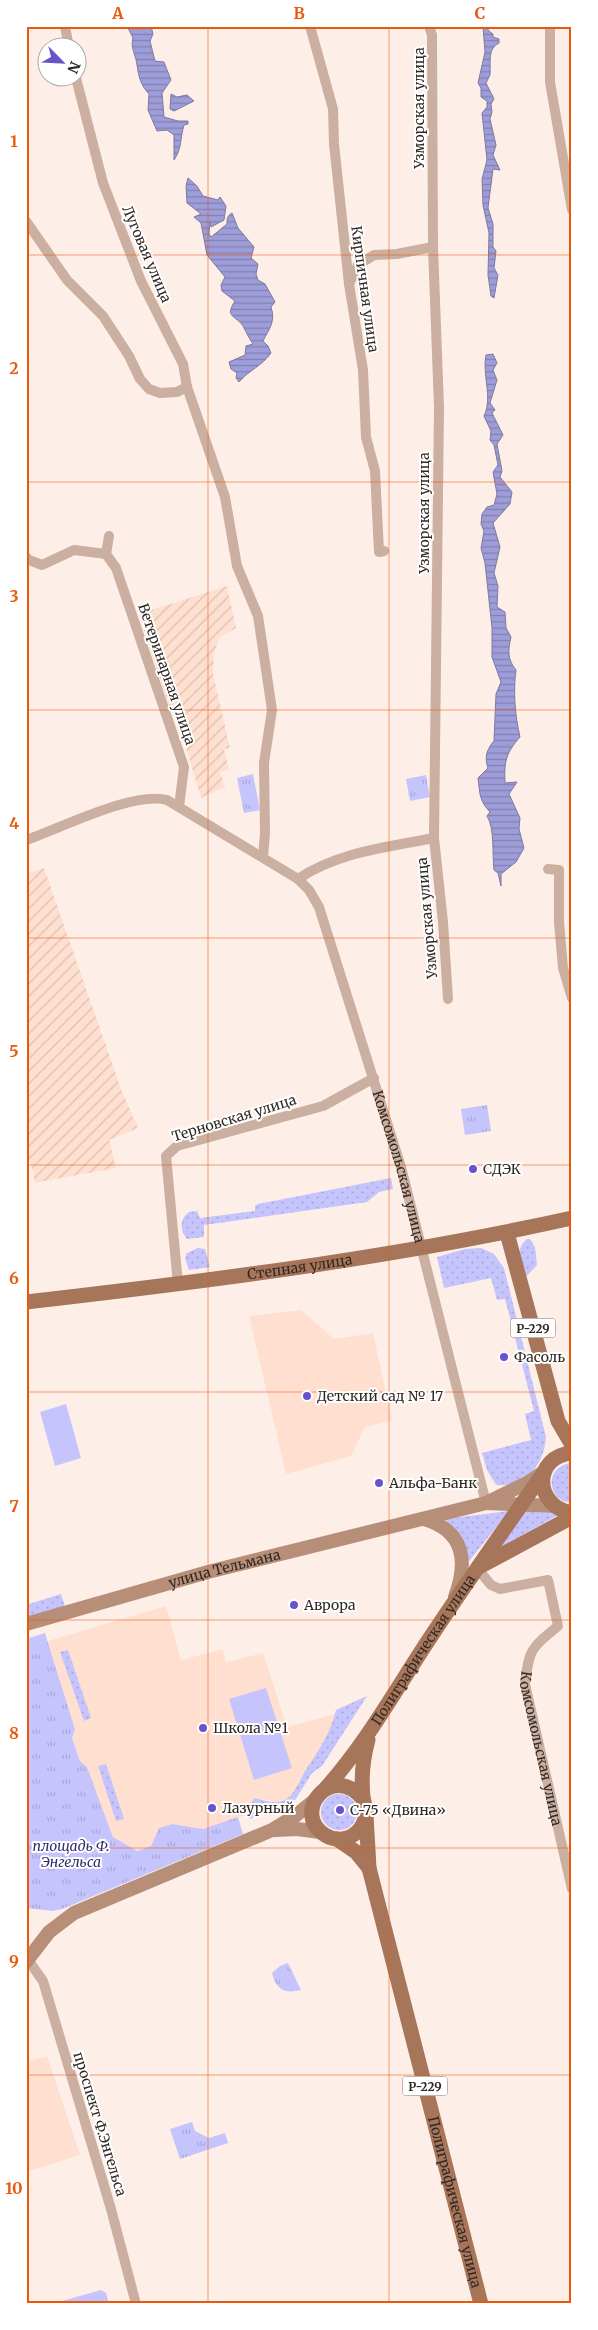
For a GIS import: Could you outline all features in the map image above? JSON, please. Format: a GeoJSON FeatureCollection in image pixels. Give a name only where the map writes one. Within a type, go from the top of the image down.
{"type":"FeatureCollection","features":[{"type":"Feature","properties":{"kind":"main road","name":"Степная улица"},"geometry":{"type":"LineString","coordinates":[[26,1302],[321,1265],[422,1246],[507,1233],[572,1218]]}},
{"type":"Feature","properties":{"kind":"main road","name":"Р-229"},"geometry":{"type":"LineString","coordinates":[[507,1233],[559,1424],[572,1445]]}},
{"type":"Feature","properties":{"kind":"main road","name":"Р-229"},"geometry":{"type":"LineString","coordinates":[[555,1458],[559,1424]]}},
{"type":"Feature","properties":{"kind":"main road"},"geometry":{"type":"LineString","coordinates":[[555,1458],[572,1452]]}},
{"type":"Feature","properties":{"kind":"main road","name":"улица Тельмана"},"geometry":{"type":"LineString","coordinates":[[544,1472],[555,1458]]}},
{"type":"Feature","properties":{"kind":"main road"},"geometry":{"type":"LineString","coordinates":[[544,1472],[544,1491],[554,1506]]}},
{"type":"Feature","properties":{"kind":"main road","name":"Полиграфическая улица"},"geometry":{"type":"LineString","coordinates":[[314,1800],[348,1764],[452,1605],[544,1472]]}},
{"type":"Feature","properties":{"kind":"main road","name":"улица Тельмана"},"geometry":{"type":"LineString","coordinates":[[554,1506],[572,1513]]}},
{"type":"Feature","properties":{"kind":"main road","name":"Полиграфическая улица"},"geometry":{"type":"LineString","coordinates":[[477,1568],[572,1517]]}},
{"type":"Feature","properties":{"kind":"main road","name":"Полиграфическая улица"},"geometry":{"type":"LineString","coordinates":[[369,1733],[363,1768],[363,1799],[366,1815],[368,1868],[481,2304]]}},
{"type":"Feature","properties":{"kind":"main road"},"geometry":{"type":"LineString","coordinates":[[326,1788],[337,1785],[347,1786],[357,1792],[363,1799]]}},
{"type":"Feature","properties":{"kind":"main road"},"geometry":{"type":"LineString","coordinates":[[314,1800],[312,1818],[320,1832]]}},
{"type":"Feature","properties":{"kind":"main road"},"geometry":{"type":"LineString","coordinates":[[337,1839],[354,1835],[361,1828],[366,1815]]}},
{"type":"Feature","properties":{"kind":"main road","name":"Полиграфическая улица"},"geometry":{"type":"LineString","coordinates":[[320,1832],[337,1839],[356,1852],[368,1868]]}},
{"type":"Feature","properties":{"kind":"street","name":"Кирпичная улица"},"geometry":{"type":"LineString","coordinates":[[310,26],[333,109],[334,144],[349,284],[363,370],[366,437],[375,471],[379,552],[384,551]]}},
{"type":"Feature","properties":{"kind":"street","name":"Узморская улица"},"geometry":{"type":"LineString","coordinates":[[428,26],[432,35],[434,247],[439,408],[434,838],[443,922],[448,999]]}},
{"type":"Feature","properties":{"kind":"street"},"geometry":{"type":"LineString","coordinates":[[550,26],[550,82],[572,210]]}},
{"type":"Feature","properties":{"kind":"street","name":"Луговая улица"},"geometry":{"type":"LineString","coordinates":[[79,88],[103,183],[141,281],[183,364],[187,387],[225,497],[237,566],[258,616],[272,710],[264,763],[265,833],[262,857]]}},
{"type":"Feature","properties":{"kind":"street"},"geometry":{"type":"LineString","coordinates":[[26,221],[67,280],[103,316],[140,379],[150,389],[160,393],[177,392],[187,387]]}},
{"type":"Feature","properties":{"kind":"street"},"geometry":{"type":"LineString","coordinates":[[349,284],[358,265],[374,255],[398,254],[434,247]]}},
{"type":"Feature","properties":{"kind":"street"},"geometry":{"type":"LineString","coordinates":[[26,557],[42,565],[74,550],[106,554],[109,536]]}},
{"type":"Feature","properties":{"kind":"street","name":"Ветеринарная улица"},"geometry":{"type":"LineString","coordinates":[[106,554],[116,568],[184,767],[179,807]]}},
{"type":"Feature","properties":{"kind":"street","name":"Комсомольская улица"},"geometry":{"type":"LineString","coordinates":[[27,838],[125,803],[148,797],[167,800],[298,879],[309,890],[319,907],[401,1167],[486,1503]]}},
{"type":"Feature","properties":{"kind":"street"},"geometry":{"type":"LineString","coordinates":[[298,879],[312,870],[349,855],[434,838]]}},
{"type":"Feature","properties":{"kind":"street"},"geometry":{"type":"LineString","coordinates":[[548,870],[559,870],[559,922],[562,968],[572,998]]}},
{"type":"Feature","properties":{"kind":"street","name":"Терновская улица"},"geometry":{"type":"LineString","coordinates":[[178,1284],[166,1156],[169,1152],[177,1146],[324,1106],[374,1078]]}},
{"type":"Feature","properties":{"kind":"street","name":"улица Тельмана"},"geometry":{"type":"LineString","coordinates":[[26,1624],[208,1572],[486,1503],[528,1483],[544,1472]]}},
{"type":"Feature","properties":{"kind":"street","name":"улица Тельмана"},"geometry":{"type":"LineString","coordinates":[[486,1503],[554,1506]]}},
{"type":"Feature","properties":{"kind":"street"},"geometry":{"type":"LineString","coordinates":[[424,1519],[445,1527],[454,1536],[460,1547],[462,1563],[460,1584],[452,1605]]}},
{"type":"Feature","properties":{"kind":"street","name":"Комсомольская улица"},"geometry":{"type":"LineString","coordinates":[[477,1568],[491,1585],[500,1589],[548,1580],[558,1626],[536,1644],[528,1658],[526,1684],[572,1889]]}},
{"type":"Feature","properties":{"kind":"street"},"geometry":{"type":"LineString","coordinates":[[27,1960],[49,1932],[74,1913],[272,1830],[296,1816],[314,1800]]}},
{"type":"Feature","properties":{"kind":"street"},"geometry":{"type":"LineString","coordinates":[[272,1830],[297,1829],[320,1832]]}},
{"type":"Feature","properties":{"kind":"street","name":"проспект Ф.Энгельса"},"geometry":{"type":"LineString","coordinates":[[27,1960],[43,1981],[111,2209],[136,2304]]}},
{"type":"Feature","properties":{"kind":"shaded area"},"geometry":{"type":"Polygon","coordinates":[[[127,26],[151,26],[153,34],[150,41],[155,61],[164,62],[171,80],[162,93],[164,117],[178,121],[188,121],[188,124],[184,125],[180,148],[174,160],[174,135],[167,130],[157,131],[148,110],[149,94],[140,80],[132,42],[133,38],[127,26]]]}},
{"type":"Feature","properties":{"kind":"shaded area"},"geometry":{"type":"Polygon","coordinates":[[[483,27],[486,27],[493,34],[493,37],[499,39],[499,43],[491,53],[490,75],[486,83],[494,99],[491,104],[492,112],[490,119],[496,145],[493,155],[500,170],[493,169],[488,208],[493,224],[493,247],[496,251],[494,268],[498,275],[494,298],[491,296],[488,275],[489,233],[483,205],[482,179],[487,160],[482,113],[487,107],[487,101],[481,97],[481,88],[478,83],[485,52],[483,27]]]}},
{"type":"Feature","properties":{"kind":"shaded area"},"geometry":{"type":"Polygon","coordinates":[[[171,94],[177,97],[187,95],[194,101],[174,111],[170,109],[171,94]]]}},
{"type":"Feature","properties":{"kind":"shaded area"},"geometry":{"type":"Polygon","coordinates":[[[188,178],[197,186],[203,196],[218,200],[220,197],[226,206],[224,220],[211,227],[210,222],[209,234],[211,237],[227,224],[229,215],[232,213],[238,228],[254,247],[251,258],[258,264],[256,274],[258,280],[265,284],[275,302],[271,307],[273,317],[271,325],[263,341],[271,353],[239,382],[236,378],[237,373],[231,369],[229,362],[245,355],[246,346],[253,344],[240,322],[232,316],[231,311],[235,301],[222,291],[221,285],[225,277],[207,255],[201,223],[194,217],[201,214],[187,203],[186,186],[188,178]]]}},
{"type":"Feature","properties":{"kind":"shaded area"},"geometry":{"type":"Polygon","coordinates":[[[493,354],[497,363],[493,370],[497,380],[490,403],[495,410],[492,413],[503,435],[497,444],[502,471],[500,477],[512,492],[510,504],[493,523],[500,547],[494,573],[498,586],[497,607],[505,612],[506,628],[511,637],[509,654],[516,670],[515,704],[520,737],[507,758],[505,783],[517,782],[509,794],[520,818],[519,829],[524,848],[516,862],[501,874],[501,886],[498,873],[494,870],[492,835],[490,821],[487,816],[490,812],[482,800],[478,778],[488,768],[486,757],[494,741],[496,694],[501,682],[492,657],[492,628],[485,563],[481,548],[484,531],[481,524],[482,514],[487,507],[494,505],[497,494],[493,472],[498,465],[494,445],[490,440],[491,431],[484,416],[488,401],[485,370],[486,355],[493,354]]]}},
{"type":"Feature","properties":{"kind":"shaded area"},"geometry":{"type":"Polygon","coordinates":[[[227,586],[236,628],[219,638],[214,654],[213,674],[230,748],[224,749],[229,770],[220,772],[225,787],[201,798],[177,718],[169,707],[139,614],[227,586]]]}},
{"type":"Feature","properties":{"kind":"shaded area"},"geometry":{"type":"Polygon","coordinates":[[[44,868],[121,1089],[138,1128],[109,1140],[116,1168],[34,1183],[34,1175],[26,1151],[26,869],[28,873],[44,868]]]}},
{"type":"Feature","properties":{"kind":"shaded area"},"geometry":{"type":"Polygon","coordinates":[[[301,1310],[334,1339],[373,1333],[392,1420],[365,1427],[351,1456],[286,1474],[249,1316],[301,1310]]]}},
{"type":"Feature","properties":{"kind":"shaded area","name":"Школа №1"},"geometry":{"type":"Polygon","coordinates":[[[166,1606],[181,1660],[223,1649],[226,1662],[263,1653],[287,1727],[335,1714],[331,1729],[319,1753],[306,1769],[300,1784],[288,1798],[278,1802],[254,1798],[246,1815],[203,1829],[172,1824],[159,1828],[151,1846],[137,1851],[113,1837],[87,1767],[80,1761],[72,1738],[75,1728],[48,1641],[166,1606]]]}},
{"type":"Feature","properties":{"kind":"shaded area"},"geometry":{"type":"Polygon","coordinates":[[[47,2056],[80,2155],[26,2172],[26,2062],[47,2056]]]}},
{"type":"Feature","properties":{"kind":"green space"},"geometry":{"type":"Polygon","coordinates":[[[253,774],[260,810],[244,813],[237,778],[253,774]]]}},
{"type":"Feature","properties":{"kind":"green space"},"geometry":{"type":"Polygon","coordinates":[[[426,775],[430,797],[410,801],[406,779],[426,775]]]}},
{"type":"Feature","properties":{"kind":"green space"},"geometry":{"type":"Polygon","coordinates":[[[487,1105],[491,1131],[465,1135],[461,1109],[487,1105]]]}},
{"type":"Feature","properties":{"kind":"green space"},"geometry":{"type":"Polygon","coordinates":[[[391,1178],[393,1189],[379,1192],[367,1202],[204,1225],[204,1237],[187,1239],[182,1229],[183,1218],[189,1212],[197,1211],[200,1218],[255,1211],[255,1206],[258,1204],[391,1178]]]}},
{"type":"Feature","properties":{"kind":"green space"},"geometry":{"type":"Polygon","coordinates":[[[527,1239],[530,1239],[535,1247],[537,1265],[523,1280],[519,1253],[520,1248],[527,1239]]]}},
{"type":"Feature","properties":{"kind":"green space"},"geometry":{"type":"Polygon","coordinates":[[[198,1248],[205,1249],[210,1267],[189,1270],[185,1258],[187,1253],[198,1248]]]}},
{"type":"Feature","properties":{"kind":"green space"},"geometry":{"type":"Polygon","coordinates":[[[481,1248],[494,1254],[504,1268],[546,1437],[542,1457],[532,1473],[516,1483],[507,1485],[496,1485],[487,1470],[482,1453],[531,1440],[525,1414],[534,1411],[505,1299],[497,1300],[491,1278],[444,1288],[437,1257],[465,1249],[481,1248]]]}},
{"type":"Feature","properties":{"kind":"green space"},"geometry":{"type":"Polygon","coordinates":[[[66,1404],[81,1458],[55,1466],[40,1412],[66,1404]]]}},
{"type":"Feature","properties":{"kind":"green space"},"geometry":{"type":"Polygon","coordinates":[[[572,1463],[572,1503],[563,1501],[556,1496],[553,1490],[552,1479],[560,1466],[572,1463]]]}},
{"type":"Feature","properties":{"kind":"green space"},"geometry":{"type":"Polygon","coordinates":[[[509,1511],[466,1565],[461,1537],[445,1519],[509,1511]]]}},
{"type":"Feature","properties":{"kind":"green space"},"geometry":{"type":"Polygon","coordinates":[[[523,1511],[560,1514],[496,1550],[523,1511]]]}},
{"type":"Feature","properties":{"kind":"green space"},"geometry":{"type":"Polygon","coordinates":[[[61,1594],[65,1607],[26,1619],[26,1605],[61,1594]]]}},
{"type":"Feature","properties":{"kind":"green space","name":"площадь Ф. Энгельса"},"geometry":{"type":"Polygon","coordinates":[[[45,1633],[75,1729],[72,1738],[80,1761],[87,1767],[113,1837],[137,1851],[151,1846],[159,1828],[172,1824],[203,1829],[238,1817],[243,1834],[62,1909],[53,1911],[26,1908],[26,1639],[45,1633]]]}},
{"type":"Feature","properties":{"kind":"green space"},"geometry":{"type":"Polygon","coordinates":[[[68,1650],[91,1718],[84,1721],[60,1652],[68,1650]]]}},
{"type":"Feature","properties":{"kind":"green space"},"geometry":{"type":"Polygon","coordinates":[[[266,1688],[292,1768],[254,1780],[229,1699],[266,1688]]]}},
{"type":"Feature","properties":{"kind":"green space"},"geometry":{"type":"Polygon","coordinates":[[[367,1696],[322,1766],[312,1773],[295,1800],[250,1819],[246,1815],[254,1798],[277,1802],[283,1801],[292,1794],[324,1740],[336,1710],[367,1696]]]}},
{"type":"Feature","properties":{"kind":"green space"},"geometry":{"type":"Polygon","coordinates":[[[106,1764],[124,1819],[116,1821],[98,1766],[106,1764]]]}},
{"type":"Feature","properties":{"kind":"green space"},"geometry":{"type":"Polygon","coordinates":[[[339,1794],[346,1795],[352,1799],[356,1805],[356,1819],[352,1825],[346,1829],[339,1830],[332,1829],[326,1825],[322,1819],[321,1812],[322,1805],[326,1799],[332,1795],[339,1794]]]}},
{"type":"Feature","properties":{"kind":"green space"},"geometry":{"type":"Polygon","coordinates":[[[288,1963],[301,1990],[286,1991],[279,1987],[274,1979],[272,1973],[280,1966],[288,1963]]]}},
{"type":"Feature","properties":{"kind":"green space"},"geometry":{"type":"Polygon","coordinates":[[[192,2122],[195,2131],[209,2138],[225,2133],[228,2143],[180,2159],[170,2129],[192,2122]]]}},
{"type":"Feature","properties":{"kind":"green space"},"geometry":{"type":"Polygon","coordinates":[[[101,2290],[106,2293],[109,2304],[61,2304],[62,2301],[101,2290]]]}},
{"type":"Feature","properties":{"kind":"place","name":"СДЭК"},"geometry":{"type":"Point","coordinates":[473,1169]}},
{"type":"Feature","properties":{"kind":"place","name":"Фасоль"},"geometry":{"type":"Point","coordinates":[504,1357]}},
{"type":"Feature","properties":{"kind":"place","name":"Детский сад № 17"},"geometry":{"type":"Point","coordinates":[307,1396]}},
{"type":"Feature","properties":{"kind":"place","name":"Альфа-Банк"},"geometry":{"type":"Point","coordinates":[379,1483]}},
{"type":"Feature","properties":{"kind":"place","name":"Аврора"},"geometry":{"type":"Point","coordinates":[294,1605]}},
{"type":"Feature","properties":{"kind":"place","name":"Школа №1"},"geometry":{"type":"Point","coordinates":[203,1728]}},
{"type":"Feature","properties":{"kind":"place","name":"Лазурный"},"geometry":{"type":"Point","coordinates":[212,1808]}},
{"type":"Feature","properties":{"kind":"place","name":"С-75 «Двина»"},"geometry":{"type":"Point","coordinates":[340,1810]}}]}
